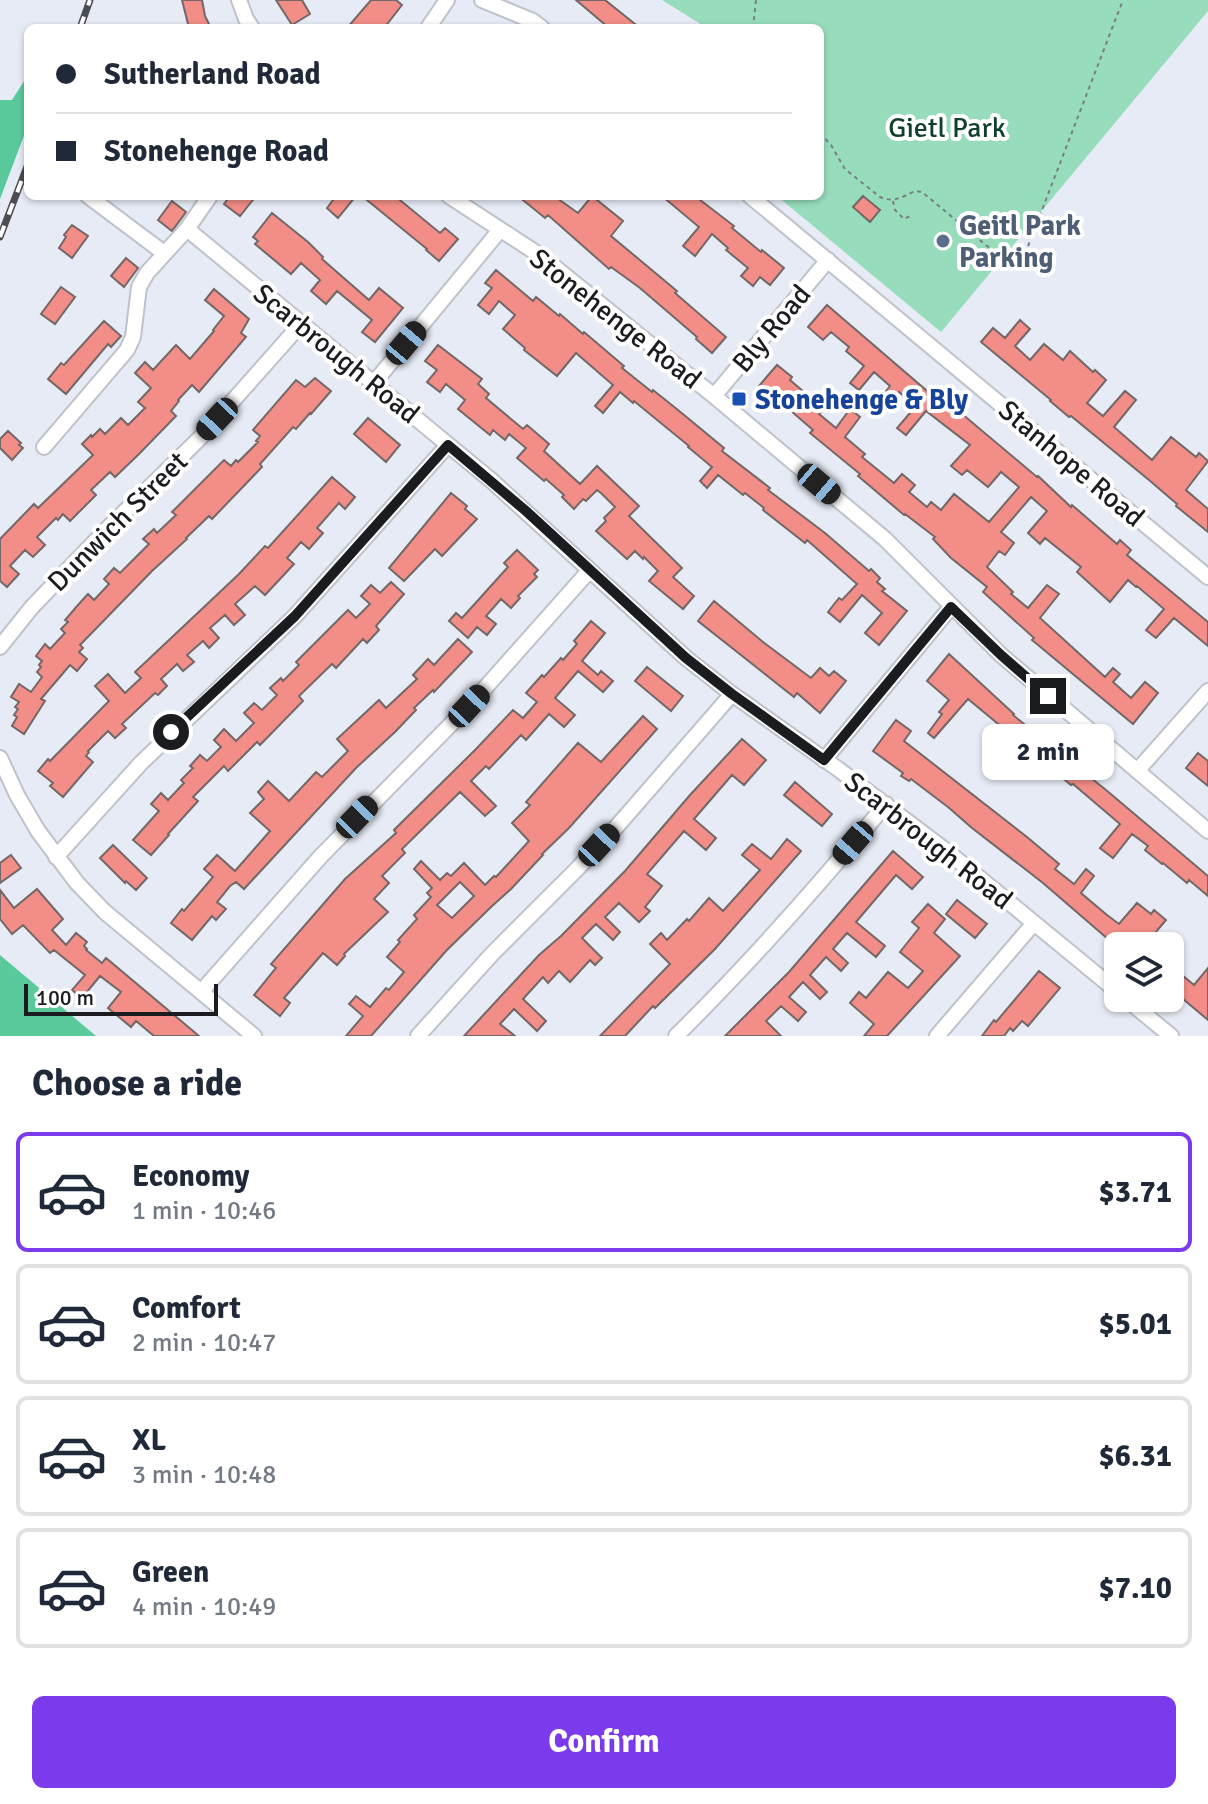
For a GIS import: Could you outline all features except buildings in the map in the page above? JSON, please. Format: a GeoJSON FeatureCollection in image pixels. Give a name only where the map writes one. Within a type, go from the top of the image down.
{"type":"FeatureCollection","features":[{"type":"Feature","properties":{"kind":"street"},"geometry":{"type":"LineString","coordinates":[[431,24],[447,0]]}},
{"type":"Feature","properties":{"kind":"street"},"geometry":{"type":"LineString","coordinates":[[482,0],[537,24]]}},
{"type":"Feature","properties":{"kind":"street"},"geometry":{"type":"LineString","coordinates":[[239,1],[249,24]]}},
{"type":"Feature","properties":{"kind":"street"},"geometry":{"type":"LineString","coordinates":[[93,200],[164,253]]}},
{"type":"Feature","properties":{"kind":"street"},"geometry":{"type":"LineString","coordinates":[[44,447],[127,350],[133,337],[139,287],[207,200]]}},
{"type":"Feature","properties":{"kind":"street","name":"Stonehenge Road"},"geometry":{"type":"LineString","coordinates":[[455,200],[551,264],[885,539],[1001,655],[1208,831]]}},
{"type":"Feature","properties":{"kind":"street","name":"Stanhope Road"},"geometry":{"type":"LineString","coordinates":[[755,200],[1208,577]]}},
{"type":"Feature","properties":{"kind":"street","name":"Scarbrough Road"},"geometry":{"type":"LineString","coordinates":[[187,229],[526,511],[686,658],[886,804],[1104,980]]}},
{"type":"Feature","properties":{"kind":"street"},"geometry":{"type":"LineString","coordinates":[[373,384],[500,230]]}},
{"type":"Feature","properties":{"kind":"street","name":"Bly Road"},"geometry":{"type":"LineString","coordinates":[[714,396],[828,260]]}},
{"type":"Feature","properties":{"kind":"street","name":"Dunwich Street"},"geometry":{"type":"LineString","coordinates":[[0,647],[32,607],[199,439],[301,324]]}},
{"type":"Feature","properties":{"kind":"street"},"geometry":{"type":"LineString","coordinates":[[56,857],[141,763],[304,607],[448,445]]}},
{"type":"Feature","properties":{"kind":"street"},"geometry":{"type":"LineString","coordinates":[[201,992],[321,856],[469,706],[589,571]]}},
{"type":"Feature","properties":{"kind":"street"},"geometry":{"type":"LineString","coordinates":[[824,760],[951,607]]}},
{"type":"Feature","properties":{"kind":"street"},"geometry":{"type":"LineString","coordinates":[[1137,771],[1208,691]]}},
{"type":"Feature","properties":{"kind":"street"},"geometry":{"type":"LineString","coordinates":[[418,1036],[492,954],[619,824],[732,694]]}},
{"type":"Feature","properties":{"kind":"street"},"geometry":{"type":"LineString","coordinates":[[0,758],[38,831],[77,883],[105,912],[254,1036]]}},
{"type":"Feature","properties":{"kind":"street"},"geometry":{"type":"LineString","coordinates":[[676,1036],[757,953],[886,804]]}},
{"type":"Feature","properties":{"kind":"street"},"geometry":{"type":"LineString","coordinates":[[937,1036],[1034,923]]}},
{"type":"Feature","properties":{"kind":"street"},"geometry":{"type":"LineString","coordinates":[[1142,1012],[1171,1036]]}},
{"type":"Feature","properties":{"kind":"path"},"geometry":{"type":"LineString","coordinates":[[753,24],[756,0]]}},
{"type":"Feature","properties":{"kind":"path"},"geometry":{"type":"LineString","coordinates":[[824,137],[845,169],[880,197],[893,200],[915,191],[922,192],[1004,260],[1011,263],[1020,259],[1025,254],[1047,200],[1123,0]]}},
{"type":"Feature","properties":{"kind":"path"},"geometry":{"type":"LineString","coordinates":[[893,200],[895,210],[904,219],[912,215]]}},
{"type":"Feature","properties":{"kind":"green space","name":"Gietl Park"},"geometry":{"type":"Polygon","coordinates":[[[662,0],[1208,0],[1208,11],[941,332],[782,200],[824,200],[824,24],[701,24],[662,0]]]}},
{"type":"Feature","properties":{"kind":"green space"},"geometry":{"type":"Polygon","coordinates":[[[24,81],[24,136],[0,199],[0,100],[12,100],[24,81]]]}},
{"type":"Feature","properties":{"kind":"green space"},"geometry":{"type":"Polygon","coordinates":[[[0,955],[96,1036],[0,1036],[0,955]]]}},
{"type":"Feature","properties":{"kind":"railway"},"geometry":{"type":"LineString","coordinates":[[81,24],[90,0]]}},
{"type":"Feature","properties":{"kind":"railway"},"geometry":{"type":"LineString","coordinates":[[0,237],[24,174]]}},
{"type":"Feature","properties":{"kind":"place","name":"Geitl Park Parking"},"geometry":{"type":"Point","coordinates":[943,241]}},
{"type":"Feature","properties":{"kind":"place","name":"Stonehenge & Bly"},"geometry":{"type":"Point","coordinates":[739,399]}},
{"type":"Feature","properties":{"kind":"route"},"geometry":{"type":"LineString","coordinates":[[171,732],[295,616],[448,445],[526,511],[686,658],[824,760],[951,607],[1048,696]]}}]}
